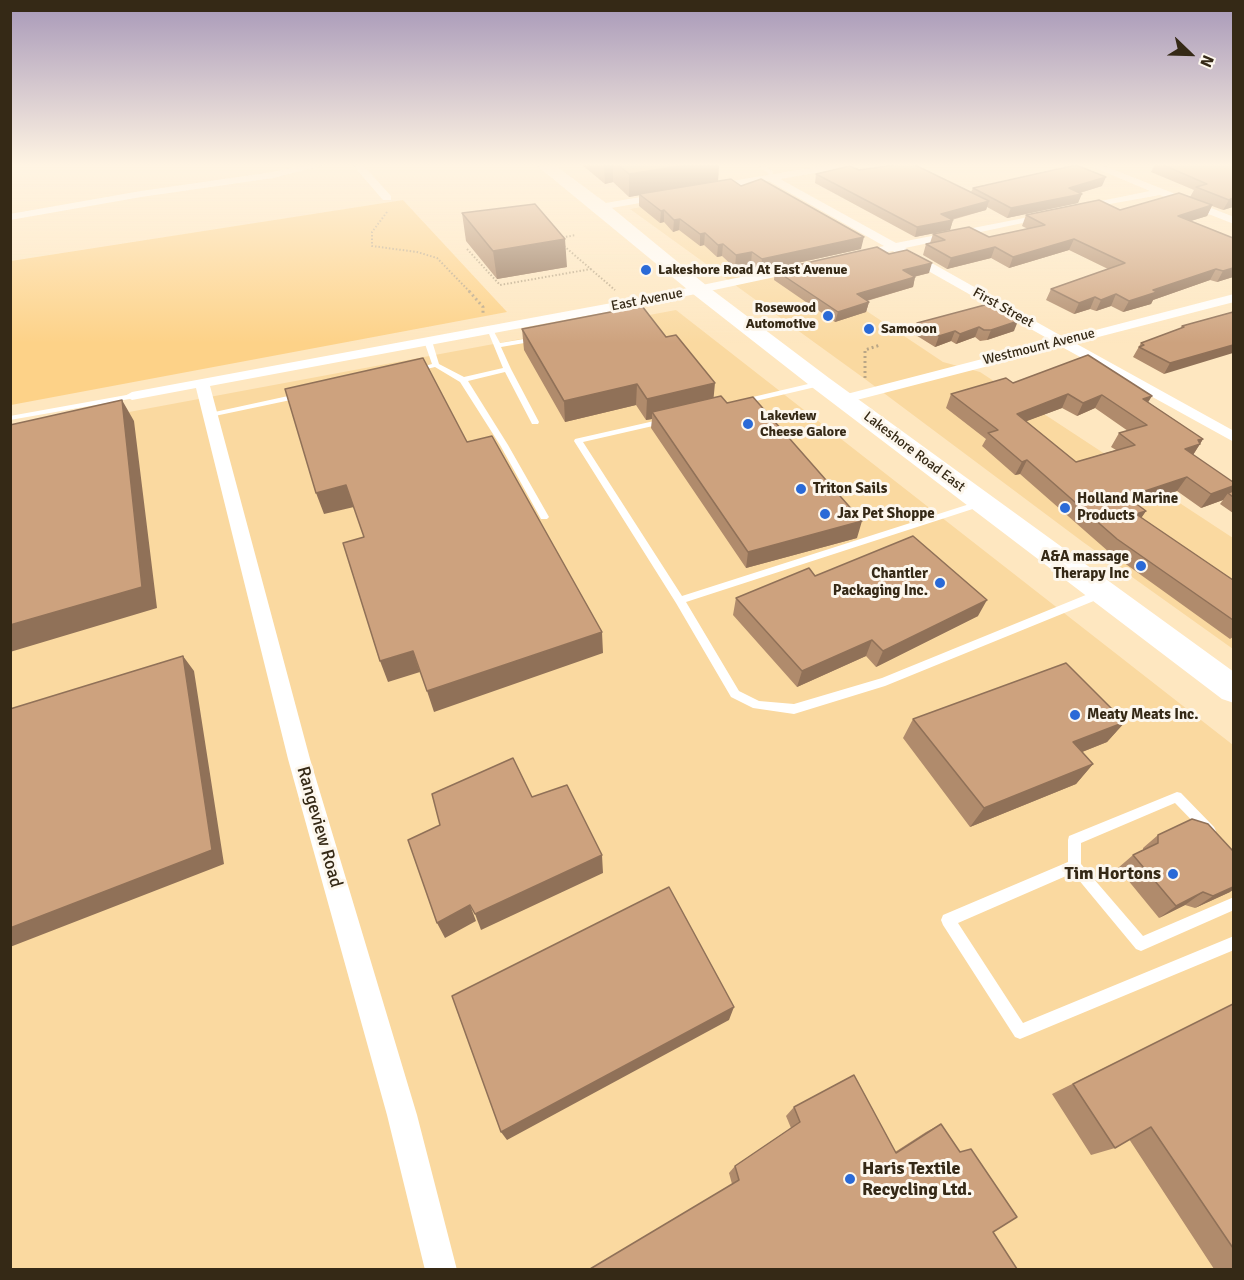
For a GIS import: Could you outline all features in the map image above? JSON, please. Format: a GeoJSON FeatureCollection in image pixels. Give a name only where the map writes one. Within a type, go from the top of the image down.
{"type":"FeatureCollection","features":[{"type":"Feature","properties":{"kind":"main road","name":"Lakeshore Road East"},"geometry":{"type":"LineString","coordinates":[[620,224],[700,290],[821,383],[1233,690]]}},
{"type":"Feature","properties":{"kind":"street","name":"First Street"},"geometry":{"type":"LineString","coordinates":[[852,224],[1233,438]]}},
{"type":"Feature","properties":{"kind":"street"},"geometry":{"type":"LineString","coordinates":[[849,257],[1006,224]]}},
{"type":"Feature","properties":{"kind":"street","name":"East Avenue"},"geometry":{"type":"LineString","coordinates":[[132,396],[428,341],[486,325],[552,322],[593,315],[627,304],[816,265]]}},
{"type":"Feature","properties":{"kind":"street","name":"Westmount Avenue"},"geometry":{"type":"LineString","coordinates":[[844,399],[1233,297]]}},
{"type":"Feature","properties":{"kind":"street","name":"Rangeview Road"},"geometry":{"type":"LineString","coordinates":[[202,384],[299,759],[402,1115],[441,1269]]}},
{"type":"Feature","properties":{"kind":"lane"},"geometry":{"type":"LineString","coordinates":[[486,325],[536,422]]}},
{"type":"Feature","properties":{"kind":"lane"},"geometry":{"type":"LineString","coordinates":[[497,346],[541,338]]}},
{"type":"Feature","properties":{"kind":"lane"},"geometry":{"type":"LineString","coordinates":[[428,341],[436,366]]}},
{"type":"Feature","properties":{"kind":"lane"},"geometry":{"type":"LineString","coordinates":[[402,373],[436,366],[463,380],[504,445],[544,517]]}},
{"type":"Feature","properties":{"kind":"lane"},"geometry":{"type":"LineString","coordinates":[[463,380],[507,369]]}},
{"type":"Feature","properties":{"kind":"lane"},"geometry":{"type":"LineString","coordinates":[[736,404],[821,383]]}},
{"type":"Feature","properties":{"kind":"lane"},"geometry":{"type":"LineString","coordinates":[[210,415],[312,393]]}},
{"type":"Feature","properties":{"kind":"lane"},"geometry":{"type":"LineString","coordinates":[[10,418],[132,396]]}},
{"type":"Feature","properties":{"kind":"lane"},"geometry":{"type":"LineString","coordinates":[[668,420],[578,441],[680,600],[735,694],[757,705],[794,708],[885,682],[1103,593]]}},
{"type":"Feature","properties":{"kind":"lane"},"geometry":{"type":"LineString","coordinates":[[680,600],[983,503]]}},
{"type":"Feature","properties":{"kind":"lane"},"geometry":{"type":"LineString","coordinates":[[1217,838],[1177,797],[1074,840],[1075,866],[1141,944],[1233,903]]}},
{"type":"Feature","properties":{"kind":"lane"},"geometry":{"type":"LineString","coordinates":[[1075,866],[948,920],[1020,1032],[1233,943]]}},
{"type":"Feature","properties":{"kind":"path"},"geometry":{"type":"LineString","coordinates":[[378,224],[372,232],[372,246],[417,252],[437,258],[483,307],[486,325]]}},
{"type":"Feature","properties":{"kind":"path"},"geometry":{"type":"LineString","coordinates":[[576,235],[555,238],[627,304]]}},
{"type":"Feature","properties":{"kind":"path"},"geometry":{"type":"LineString","coordinates":[[467,249],[500,285],[591,269]]}},
{"type":"Feature","properties":{"kind":"path"},"geometry":{"type":"LineString","coordinates":[[866,381],[865,350],[880,345]]}},
{"type":"Feature","properties":{"kind":"shaded area"},"geometry":{"type":"Polygon","coordinates":[[[250,224],[425,224],[507,312],[11,405],[11,261],[250,224]]]}},
{"type":"Feature","properties":{"kind":"shaded area"},"geometry":{"type":"Polygon","coordinates":[[[650,224],[736,224],[943,362],[980,372],[1233,538],[1233,649],[1083,542],[865,379],[650,224]]]}},
{"type":"Feature","properties":{"kind":"shaded area"},"geometry":{"type":"Polygon","coordinates":[[[676,310],[1233,745],[1233,1269],[11,1270],[11,434],[676,310]]]}},
{"type":"Feature","properties":{"kind":"building"},"geometry":{"type":"Polygon","coordinates":[[[471,224],[552,224],[565,239],[493,251],[471,224]]]}},
{"type":"Feature","properties":{"kind":"building"},"geometry":{"type":"Polygon","coordinates":[[[686,224],[840,224],[864,237],[762,259],[752,252],[736,255],[723,244],[718,245],[705,233],[700,234],[686,224]]]}},
{"type":"Feature","properties":{"kind":"building"},"geometry":{"type":"Polygon","coordinates":[[[911,224],[934,224],[917,227],[911,224]]]}},
{"type":"Feature","properties":{"kind":"building"},"geometry":{"type":"Polygon","coordinates":[[[1043,224],[1197,224],[1233,238],[1233,268],[1223,271],[1216,269],[1153,290],[1157,292],[1129,301],[1116,294],[1101,300],[1095,297],[1079,303],[1051,289],[1125,263],[1074,239],[1013,257],[995,247],[951,258],[926,244],[945,240],[933,234],[969,227],[989,237],[1045,225],[1043,224]]]}},
{"type":"Feature","properties":{"kind":"building"},"geometry":{"type":"Polygon","coordinates":[[[877,247],[889,254],[907,250],[932,263],[903,270],[915,277],[857,294],[869,302],[838,312],[775,270],[877,247]]]}},
{"type":"Feature","properties":{"kind":"building"},"geometry":{"type":"Polygon","coordinates":[[[996,302],[998,309],[1018,321],[991,330],[979,327],[960,334],[955,331],[939,336],[917,323],[996,302]]]}},
{"type":"Feature","properties":{"kind":"building"},"geometry":{"type":"Polygon","coordinates":[[[642,306],[666,337],[676,335],[715,383],[647,399],[637,384],[564,401],[522,329],[642,306]]]}},
{"type":"Feature","properties":{"kind":"building"},"geometry":{"type":"Polygon","coordinates":[[[1233,312],[1233,345],[1170,363],[1139,347],[1144,345],[1141,343],[1184,327],[1182,326],[1233,312]]]}},
{"type":"Feature","properties":{"kind":"building"},"geometry":{"type":"Polygon","coordinates":[[[1088,355],[1152,396],[1143,399],[1203,439],[1198,440],[1200,444],[1185,449],[1233,482],[1233,486],[1211,494],[1187,477],[1127,497],[1146,511],[1136,514],[1233,580],[1233,620],[1117,539],[1027,460],[1022,462],[988,433],[998,430],[951,394],[1006,378],[1013,383],[1088,355]],[[1068,394],[1017,414],[1076,462],[1135,445],[1119,433],[1147,425],[1102,395],[1083,403],[1068,394]]]}},
{"type":"Feature","properties":{"kind":"building"},"geometry":{"type":"Polygon","coordinates":[[[423,358],[467,442],[492,436],[602,632],[427,691],[413,651],[380,661],[343,543],[364,537],[346,485],[316,493],[285,389],[423,358]]]}},
{"type":"Feature","properties":{"kind":"building"},"geometry":{"type":"Polygon","coordinates":[[[721,396],[727,403],[753,397],[862,521],[748,552],[652,412],[721,396]]]}},
{"type":"Feature","properties":{"kind":"building"},"geometry":{"type":"Polygon","coordinates":[[[122,400],[142,587],[10,625],[10,425],[122,400]]]}},
{"type":"Feature","properties":{"kind":"building"},"geometry":{"type":"Polygon","coordinates":[[[913,536],[987,600],[883,651],[872,640],[802,671],[736,598],[809,568],[815,576],[913,536]]]}},
{"type":"Feature","properties":{"kind":"building"},"geometry":{"type":"Polygon","coordinates":[[[183,656],[212,850],[10,928],[10,709],[183,656]]]}},
{"type":"Feature","properties":{"kind":"building"},"geometry":{"type":"Polygon","coordinates":[[[1066,663],[1125,722],[1073,742],[1093,764],[984,808],[913,719],[1066,663]]]}},
{"type":"Feature","properties":{"kind":"building"},"geometry":{"type":"Polygon","coordinates":[[[513,758],[532,797],[567,785],[602,855],[475,914],[470,905],[437,923],[408,840],[440,825],[432,794],[513,758]]]}},
{"type":"Feature","properties":{"kind":"building","name":"Tim Hortons"},"geometry":{"type":"Polygon","coordinates":[[[1192,819],[1208,824],[1233,851],[1233,887],[1213,896],[1203,892],[1176,906],[1133,855],[1158,843],[1158,835],[1192,819]]]}},
{"type":"Feature","properties":{"kind":"building"},"geometry":{"type":"Polygon","coordinates":[[[669,887],[734,1007],[501,1132],[452,996],[669,887]]]}},
{"type":"Feature","properties":{"kind":"building"},"geometry":{"type":"Polygon","coordinates":[[[1233,1004],[1233,1248],[1151,1127],[1115,1148],[1073,1084],[1233,1004]]]}},
{"type":"Feature","properties":{"kind":"building","name":"Haris Textile Recycling Ltd."},"geometry":{"type":"Polygon","coordinates":[[[854,1075],[896,1153],[941,1124],[960,1152],[971,1149],[1017,1217],[993,1232],[1017,1269],[590,1269],[739,1180],[735,1166],[800,1122],[794,1107],[854,1075]]]}},
{"type":"Feature","properties":{"kind":"place","name":"Lakeshore Road At East Avenue"},"geometry":{"type":"Point","coordinates":[646,270]}},
{"type":"Feature","properties":{"kind":"place","name":"Rosewood Automotive"},"geometry":{"type":"Point","coordinates":[828,316]}},
{"type":"Feature","properties":{"kind":"place","name":"Samooon"},"geometry":{"type":"Point","coordinates":[869,329]}},
{"type":"Feature","properties":{"kind":"place","name":"Lakeview Cheese Galore"},"geometry":{"type":"Point","coordinates":[748,424]}},
{"type":"Feature","properties":{"kind":"place","name":"Triton Sails"},"geometry":{"type":"Point","coordinates":[801,489]}},
{"type":"Feature","properties":{"kind":"place","name":"Holland Marine Products"},"geometry":{"type":"Point","coordinates":[1065,508]}},
{"type":"Feature","properties":{"kind":"place","name":"Jax Pet Shoppe"},"geometry":{"type":"Point","coordinates":[825,514]}},
{"type":"Feature","properties":{"kind":"place","name":"A&A massage Therapy Inc"},"geometry":{"type":"Point","coordinates":[1141,566]}},
{"type":"Feature","properties":{"kind":"place","name":"Chantler Packaging Inc."},"geometry":{"type":"Point","coordinates":[940,583]}},
{"type":"Feature","properties":{"kind":"place","name":"Meaty Meats Inc."},"geometry":{"type":"Point","coordinates":[1075,715]}},
{"type":"Feature","properties":{"kind":"place","name":"Tim Hortons"},"geometry":{"type":"Point","coordinates":[1173,874]}},
{"type":"Feature","properties":{"kind":"place","name":"Haris Textile Recycling Ltd."},"geometry":{"type":"Point","coordinates":[850,1179]}}]}
